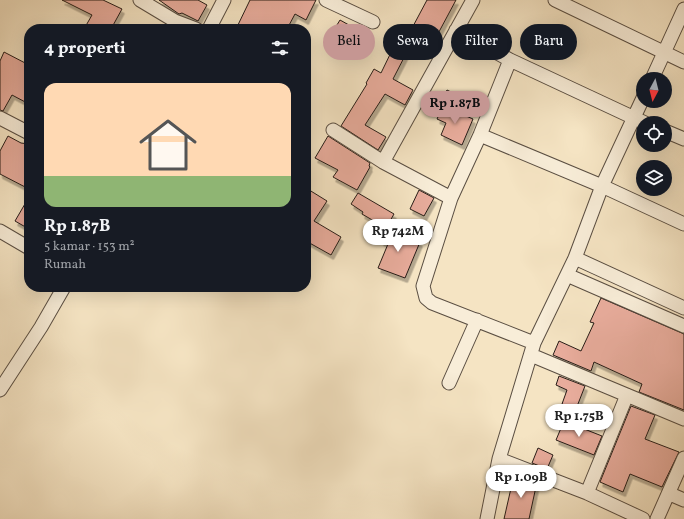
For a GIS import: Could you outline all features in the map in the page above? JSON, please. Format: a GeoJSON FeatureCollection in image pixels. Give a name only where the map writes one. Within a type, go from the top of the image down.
{"type":"FeatureCollection","features":[{"type":"Feature","properties":{"kind":"street"},"geometry":{"type":"LineString","coordinates":[[140,0],[175,21],[183,24]]}},
{"type":"Feature","properties":{"kind":"street"},"geometry":{"type":"LineString","coordinates":[[212,24],[224,0]]}},
{"type":"Feature","properties":{"kind":"street"},"geometry":{"type":"LineString","coordinates":[[326,0],[373,22]]}},
{"type":"Feature","properties":{"kind":"street"},"geometry":{"type":"LineString","coordinates":[[459,24],[473,0]]}},
{"type":"Feature","properties":{"kind":"street"},"geometry":{"type":"LineString","coordinates":[[555,0],[684,62]]}},
{"type":"Feature","properties":{"kind":"street"},"geometry":{"type":"LineString","coordinates":[[656,72],[684,9]]}},
{"type":"Feature","properties":{"kind":"street"},"geometry":{"type":"LineString","coordinates":[[383,162],[451,39]]}},
{"type":"Feature","properties":{"kind":"street"},"geometry":{"type":"LineString","coordinates":[[636,119],[510,60],[480,135],[450,198],[423,286],[424,293],[432,303],[477,320],[532,349],[627,395],[684,419]]}},
{"type":"Feature","properties":{"kind":"street"},"geometry":{"type":"LineString","coordinates":[[0,118],[24,130]]}},
{"type":"Feature","properties":{"kind":"street"},"geometry":{"type":"LineString","coordinates":[[487,519],[499,459],[532,349],[575,258],[602,186],[636,125]]}},
{"type":"Feature","properties":{"kind":"street"},"geometry":{"type":"LineString","coordinates":[[333,130],[383,162],[450,198]]}},
{"type":"Feature","properties":{"kind":"street"},"geometry":{"type":"LineString","coordinates":[[672,134],[684,139]]}},
{"type":"Feature","properties":{"kind":"street"},"geometry":{"type":"LineString","coordinates":[[480,135],[602,186],[684,224]]}},
{"type":"Feature","properties":{"kind":"street"},"geometry":{"type":"LineString","coordinates":[[0,232],[24,245]]}},
{"type":"Feature","properties":{"kind":"street"},"geometry":{"type":"LineString","coordinates":[[575,258],[684,308]]}},
{"type":"Feature","properties":{"kind":"street"},"geometry":{"type":"LineString","coordinates":[[567,275],[684,326]]}},
{"type":"Feature","properties":{"kind":"street"},"geometry":{"type":"LineString","coordinates":[[0,390],[41,327],[61,292]]}},
{"type":"Feature","properties":{"kind":"street"},"geometry":{"type":"LineString","coordinates":[[449,383],[477,320]]}},
{"type":"Feature","properties":{"kind":"street"},"geometry":{"type":"LineString","coordinates":[[587,493],[627,395]]}},
{"type":"Feature","properties":{"kind":"street"},"geometry":{"type":"LineString","coordinates":[[657,519],[670,494],[684,458]]}},
{"type":"Feature","properties":{"kind":"street"},"geometry":{"type":"LineString","coordinates":[[499,459],[587,493],[643,519]]}},
{"type":"Feature","properties":{"kind":"street"},"geometry":{"type":"LineString","coordinates":[[670,494],[684,500]]}},
{"type":"Feature","properties":{"kind":"building"},"geometry":{"type":"Polygon","coordinates":[[[62,0],[103,0],[122,9],[114,24],[87,24],[92,15],[62,0]]]}},
{"type":"Feature","properties":{"kind":"building"},"geometry":{"type":"Polygon","coordinates":[[[159,0],[198,0],[207,5],[198,21],[182,13],[179,14],[159,0]]]}},
{"type":"Feature","properties":{"kind":"building"},"geometry":{"type":"Polygon","coordinates":[[[250,0],[316,0],[306,20],[295,14],[290,24],[238,24],[250,0]]]}},
{"type":"Feature","properties":{"kind":"building"},"geometry":{"type":"Polygon","coordinates":[[[427,0],[456,0],[443,24],[414,24],[427,0]]]}},
{"type":"Feature","properties":{"kind":"building"},"geometry":{"type":"Polygon","coordinates":[[[340,20],[347,24],[338,24],[340,20]]]}},
{"type":"Feature","properties":{"kind":"building"},"geometry":{"type":"Polygon","coordinates":[[[4,52],[24,62],[24,101],[12,95],[3,111],[0,110],[0,61],[4,52]]]}},
{"type":"Feature","properties":{"kind":"building"},"geometry":{"type":"Polygon","coordinates":[[[387,60],[403,60],[393,79],[413,90],[405,105],[385,94],[365,125],[386,137],[378,150],[341,126],[367,84],[366,83],[374,69],[381,73],[387,60]]]}},
{"type":"Feature","properties":{"kind":"building"},"geometry":{"type":"Polygon","coordinates":[[[447,90],[459,96],[452,109],[440,103],[447,90]]]}},
{"type":"Feature","properties":{"kind":"building"},"geometry":{"type":"Polygon","coordinates":[[[443,106],[473,119],[462,145],[441,135],[446,123],[437,119],[443,106]]]}},
{"type":"Feature","properties":{"kind":"building"},"geometry":{"type":"Polygon","coordinates":[[[8,136],[24,143],[24,186],[0,174],[0,151],[8,136]]]}},
{"type":"Feature","properties":{"kind":"building"},"geometry":{"type":"Polygon","coordinates":[[[328,136],[370,163],[370,167],[357,190],[333,177],[338,170],[315,158],[328,136]]]}},
{"type":"Feature","properties":{"kind":"building"},"geometry":{"type":"Polygon","coordinates":[[[419,190],[434,198],[424,216],[410,209],[419,190]]]}},
{"type":"Feature","properties":{"kind":"building"},"geometry":{"type":"Polygon","coordinates":[[[311,191],[327,201],[314,221],[341,237],[331,255],[311,244],[311,191]]]}},
{"type":"Feature","properties":{"kind":"building"},"geometry":{"type":"Polygon","coordinates":[[[358,193],[394,214],[386,228],[362,214],[363,212],[351,204],[358,193]]]}},
{"type":"Feature","properties":{"kind":"building"},"geometry":{"type":"Polygon","coordinates":[[[24,206],[24,226],[15,221],[24,206]]]}},
{"type":"Feature","properties":{"kind":"building"},"geometry":{"type":"Polygon","coordinates":[[[386,229],[420,242],[405,278],[378,268],[388,244],[381,241],[386,229]]]}},
{"type":"Feature","properties":{"kind":"building"},"geometry":{"type":"Polygon","coordinates":[[[601,298],[684,334],[684,410],[639,392],[642,384],[594,362],[591,371],[553,355],[559,341],[581,351],[594,323],[590,322],[601,298]]]}},
{"type":"Feature","properties":{"kind":"building"},"geometry":{"type":"Polygon","coordinates":[[[559,376],[585,386],[576,409],[562,404],[567,390],[556,385],[559,376]]]}},
{"type":"Feature","properties":{"kind":"building"},"geometry":{"type":"Polygon","coordinates":[[[631,406],[655,415],[645,439],[679,452],[662,487],[630,474],[623,492],[600,482],[631,406]]]}},
{"type":"Feature","properties":{"kind":"building"},"geometry":{"type":"Polygon","coordinates":[[[564,421],[602,436],[594,455],[556,440],[564,421]]]}},
{"type":"Feature","properties":{"kind":"building"},"geometry":{"type":"Polygon","coordinates":[[[538,448],[553,455],[547,469],[532,463],[538,448]]]}},
{"type":"Feature","properties":{"kind":"building"},"geometry":{"type":"Polygon","coordinates":[[[514,475],[537,482],[529,519],[504,519],[514,475]]]}}]}
